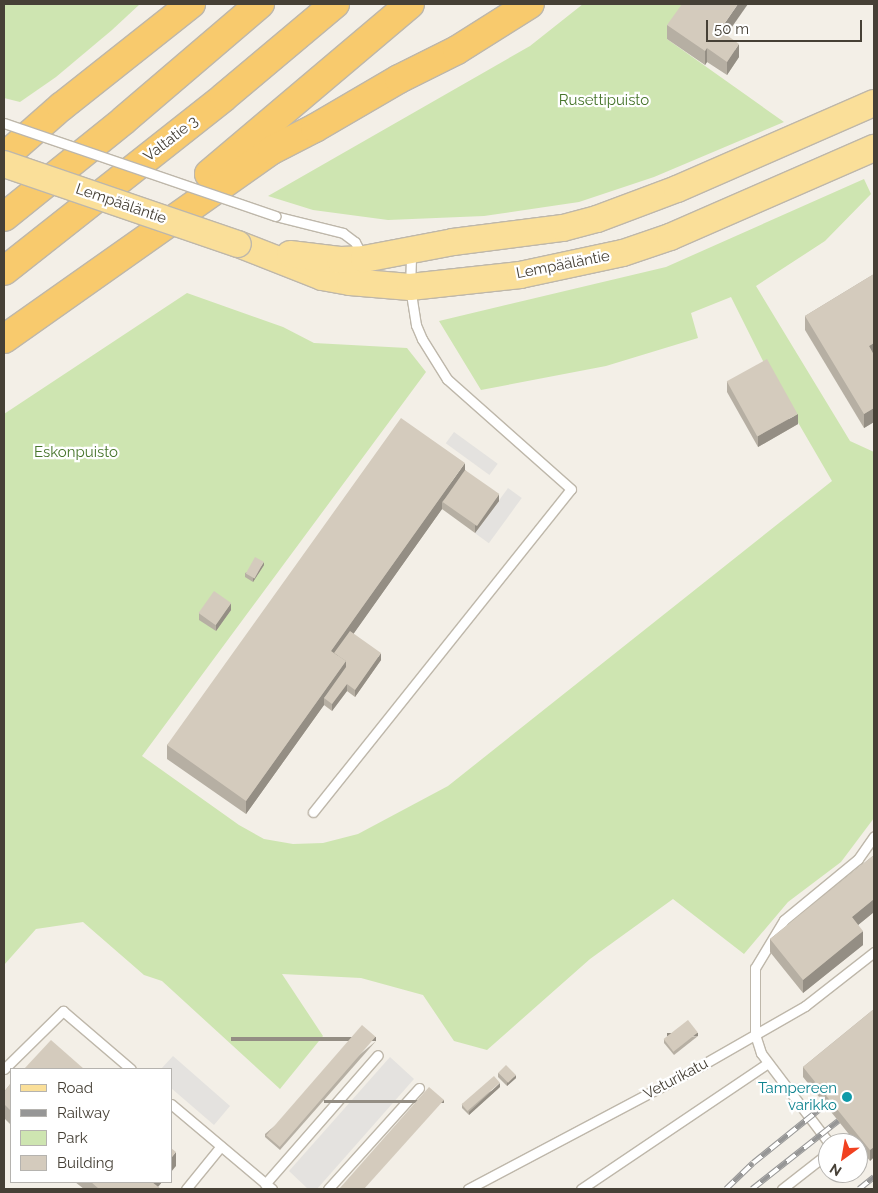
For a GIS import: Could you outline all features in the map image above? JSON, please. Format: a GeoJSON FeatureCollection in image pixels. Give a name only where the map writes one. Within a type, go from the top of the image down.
{"type":"FeatureCollection","features":[{"type":"Feature","properties":{"kind":"highway"},"geometry":{"type":"LineString","coordinates":[[61,107],[166,4]]}},
{"type":"Feature","properties":{"kind":"highway"},"geometry":{"type":"LineString","coordinates":[[4,157],[61,107],[191,4]]}},
{"type":"Feature","properties":{"kind":"highway"},"geometry":{"type":"LineString","coordinates":[[4,217],[124,120],[260,4]]}},
{"type":"Feature","properties":{"kind":"highway","name":"Valtatie 3"},"geometry":{"type":"LineString","coordinates":[[4,271],[224,97],[335,4]]}},
{"type":"Feature","properties":{"kind":"highway"},"geometry":{"type":"LineString","coordinates":[[77,287],[410,4]]}},
{"type":"Feature","properties":{"kind":"highway"},"geometry":{"type":"LineString","coordinates":[[4,339],[272,150],[315,128],[399,79],[457,50],[530,4]]}},
{"type":"Feature","properties":{"kind":"main road","name":"Lempääläntie"},"geometry":{"type":"LineString","coordinates":[[238,244],[300,256],[340,260],[364,259],[453,242],[563,228],[597,219],[677,189],[874,104]]}},
{"type":"Feature","properties":{"kind":"main road","name":"Lempääläntie"},"geometry":{"type":"LineString","coordinates":[[4,164],[238,244],[322,277],[410,287],[520,275],[623,253],[670,237],[874,148]]}},
{"type":"Feature","properties":{"kind":"lane"},"geometry":{"type":"LineString","coordinates":[[4,123],[274,216],[343,233],[356,242],[364,259]]}},
{"type":"Feature","properties":{"kind":"lane"},"geometry":{"type":"LineString","coordinates":[[313,812],[571,489],[447,378],[422,339],[416,324],[410,287],[411,250]]}},
{"type":"Feature","properties":{"kind":"lane"},"geometry":{"type":"LineString","coordinates":[[821,1133],[761,1053],[755,1034],[755,968],[784,920],[858,859],[874,836]]}},
{"type":"Feature","properties":{"kind":"lane","name":"Veturikatu"},"geometry":{"type":"LineString","coordinates":[[468,1189],[702,1065],[805,1006],[874,952]]}},
{"type":"Feature","properties":{"kind":"lane"},"geometry":{"type":"LineString","coordinates":[[4,1069],[63,1010],[130,1068]]}},
{"type":"Feature","properties":{"kind":"lane"},"geometry":{"type":"LineString","coordinates":[[172,1105],[268,1186],[378,1055]]}},
{"type":"Feature","properties":{"kind":"lane"},"geometry":{"type":"LineString","coordinates":[[581,1189],[768,1063]]}},
{"type":"Feature","properties":{"kind":"lane"},"geometry":{"type":"LineString","coordinates":[[328,1189],[419,1088]]}},
{"type":"Feature","properties":{"kind":"lane"},"geometry":{"type":"LineString","coordinates":[[186,1189],[221,1146]]}},
{"type":"Feature","properties":{"kind":"lane"},"geometry":{"type":"LineString","coordinates":[[782,1189],[818,1161]]}},
{"type":"Feature","properties":{"kind":"green space"},"geometry":{"type":"Polygon","coordinates":[[[4,4],[140,4],[56,77],[20,102],[4,98],[4,4]]]}},
{"type":"Feature","properties":{"kind":"green space","name":"Rusettipuisto"},"geometry":{"type":"Polygon","coordinates":[[[583,4],[692,4],[667,39],[784,122],[654,177],[579,202],[484,216],[388,220],[313,210],[268,196],[530,46],[583,4]]]}},
{"type":"Feature","properties":{"kind":"green space","name":"Eskonpuisto"},"geometry":{"type":"Polygon","coordinates":[[[864,179],[871,194],[825,241],[756,286],[850,441],[874,452],[874,818],[841,862],[788,902],[744,954],[673,899],[590,959],[487,1050],[454,1041],[423,995],[361,978],[282,974],[323,1036],[280,1089],[162,981],[144,975],[83,922],[36,929],[4,965],[4,414],[187,293],[283,327],[314,343],[407,348],[426,372],[142,756],[239,825],[264,839],[293,844],[323,843],[358,834],[448,786],[832,481],[767,369],[731,297],[691,313],[698,338],[606,366],[481,390],[439,321],[666,267],[864,179]]]}},
{"type":"Feature","properties":{"kind":"shaded area"},"geometry":{"type":"Polygon","coordinates":[[[454,432],[498,464],[489,475],[446,443],[454,432]]]}},
{"type":"Feature","properties":{"kind":"shaded area"},"geometry":{"type":"Polygon","coordinates":[[[508,488],[522,498],[489,543],[475,533],[508,488]]]}},
{"type":"Feature","properties":{"kind":"shaded area"},"geometry":{"type":"Polygon","coordinates":[[[173,1056],[230,1106],[214,1125],[172,1089],[172,1068],[162,1068],[173,1056]]]}},
{"type":"Feature","properties":{"kind":"shaded area"},"geometry":{"type":"Polygon","coordinates":[[[390,1057],[414,1079],[317,1189],[308,1189],[289,1171],[390,1057]]]}},
{"type":"Feature","properties":{"kind":"building"},"geometry":{"type":"Polygon","coordinates":[[[682,4],[738,4],[720,30],[739,44],[727,62],[707,48],[705,51],[667,25],[682,4]]]}},
{"type":"Feature","properties":{"kind":"building"},"geometry":{"type":"Polygon","coordinates":[[[874,274],[874,343],[869,346],[874,355],[874,408],[864,414],[805,316],[874,274]]]}},
{"type":"Feature","properties":{"kind":"building"},"geometry":{"type":"Polygon","coordinates":[[[767,359],[798,414],[757,436],[727,381],[767,359]]]}},
{"type":"Feature","properties":{"kind":"building"},"geometry":{"type":"Polygon","coordinates":[[[401,418],[465,463],[331,651],[346,661],[246,801],[167,745],[401,418]]]}},
{"type":"Feature","properties":{"kind":"building"},"geometry":{"type":"Polygon","coordinates":[[[465,470],[499,494],[477,526],[443,502],[465,470]]]}},
{"type":"Feature","properties":{"kind":"building"},"geometry":{"type":"Polygon","coordinates":[[[255,557],[264,562],[255,578],[246,574],[255,557]]]}},
{"type":"Feature","properties":{"kind":"building"},"geometry":{"type":"Polygon","coordinates":[[[214,591],[231,603],[216,625],[199,613],[214,591]]]}},
{"type":"Feature","properties":{"kind":"building"},"geometry":{"type":"Polygon","coordinates":[[[350,631],[381,653],[355,690],[347,684],[332,704],[324,698],[346,667],[346,661],[334,653],[350,631]]]}},
{"type":"Feature","properties":{"kind":"building"},"geometry":{"type":"Polygon","coordinates":[[[874,855],[874,899],[852,917],[863,931],[803,980],[770,939],[874,855]]]}},
{"type":"Feature","properties":{"kind":"building","name":"Tampereen varikko"},"geometry":{"type":"Polygon","coordinates":[[[874,1009],[874,1147],[870,1150],[868,1148],[868,1133],[856,1133],[803,1067],[874,1009]]]}},
{"type":"Feature","properties":{"kind":"building"},"geometry":{"type":"Polygon","coordinates":[[[688,1020],[698,1033],[673,1052],[664,1039],[688,1020]]]}},
{"type":"Feature","properties":{"kind":"building"},"geometry":{"type":"Polygon","coordinates":[[[362,1025],[376,1037],[280,1147],[266,1135],[362,1025]]]}},
{"type":"Feature","properties":{"kind":"building"},"geometry":{"type":"Polygon","coordinates":[[[51,1040],[83,1068],[25,1068],[51,1040]]]}},
{"type":"Feature","properties":{"kind":"building"},"geometry":{"type":"Polygon","coordinates":[[[506,1065],[516,1075],[508,1083],[498,1073],[506,1065]]]}},
{"type":"Feature","properties":{"kind":"building"},"geometry":{"type":"Polygon","coordinates":[[[494,1076],[500,1083],[467,1111],[462,1104],[494,1076]]]}},
{"type":"Feature","properties":{"kind":"building"},"geometry":{"type":"Polygon","coordinates":[[[10,1084],[10,1110],[4,1104],[4,1092],[10,1084]]]}},
{"type":"Feature","properties":{"kind":"building"},"geometry":{"type":"Polygon","coordinates":[[[429,1087],[444,1100],[364,1189],[339,1189],[429,1087]]]}},
{"type":"Feature","properties":{"kind":"building"},"geometry":{"type":"Polygon","coordinates":[[[172,1149],[176,1152],[172,1157],[172,1149]]]}},
{"type":"Feature","properties":{"kind":"building"},"geometry":{"type":"Polygon","coordinates":[[[92,1183],[153,1183],[161,1189],[99,1189],[92,1183]]]}},
{"type":"Feature","properties":{"kind":"railway"},"geometry":{"type":"LineString","coordinates":[[726,1189],[753,1163],[825,1105]]}},
{"type":"Feature","properties":{"kind":"railway"},"geometry":{"type":"LineString","coordinates":[[752,1189],[838,1121]]}},
{"type":"Feature","properties":{"kind":"railway"},"geometry":{"type":"LineString","coordinates":[[859,1189],[874,1177]]}},
{"type":"Feature","properties":{"kind":"place","name":"Tampereen varikko"},"geometry":{"type":"Point","coordinates":[847,1097]}}]}
